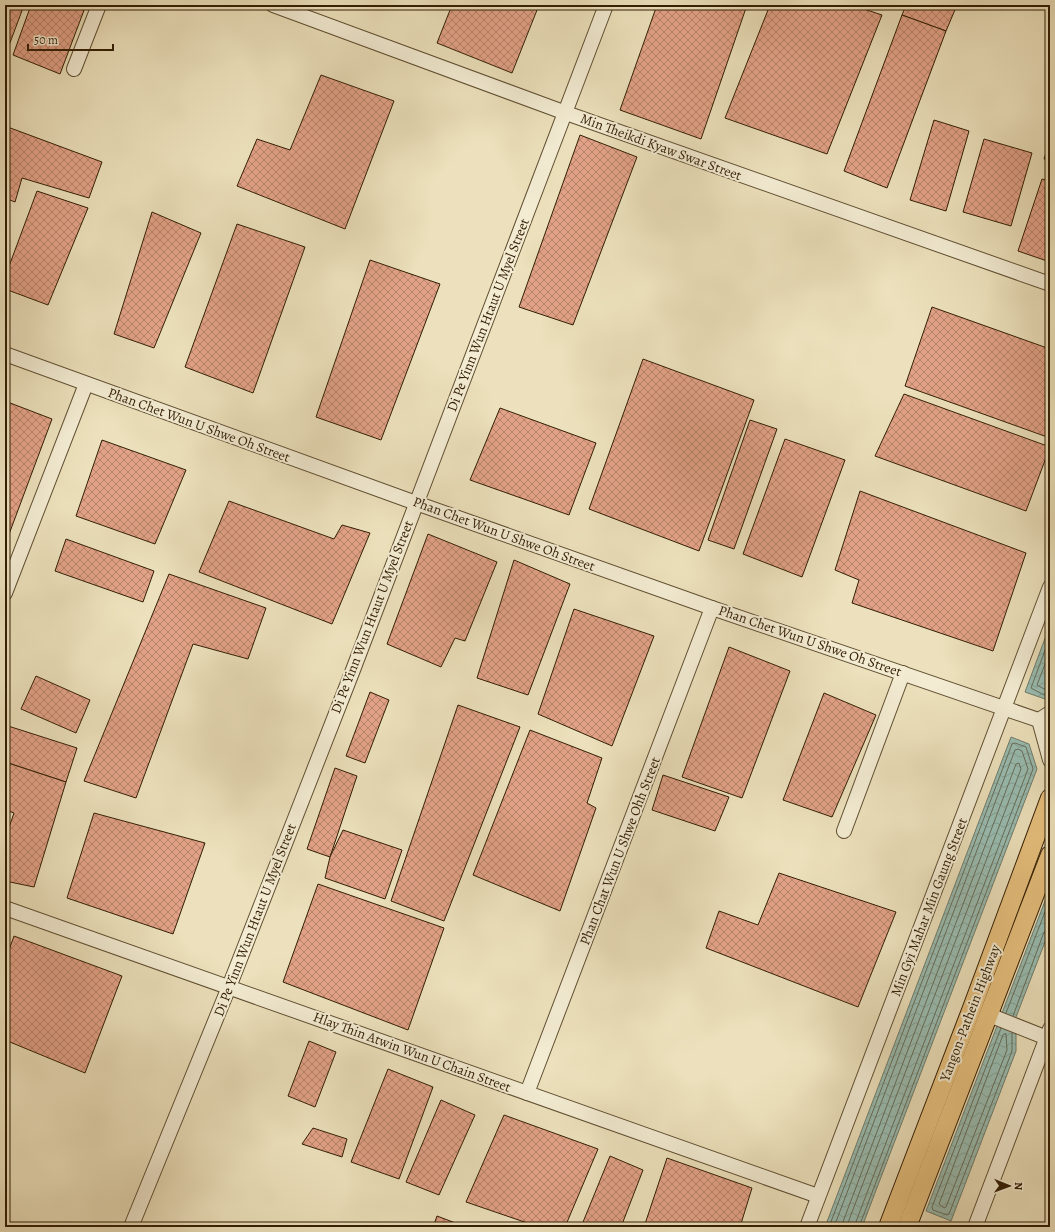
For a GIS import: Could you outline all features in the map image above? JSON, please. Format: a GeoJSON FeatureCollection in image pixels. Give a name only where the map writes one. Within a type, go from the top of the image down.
{"type":"FeatureCollection","features":[{"type":"Feature","properties":{"kind":"main road","name":"Yangon-Pathein Highway"},"geometry":{"type":"LineString","coordinates":[[888,1227],[972,1008],[1050,798]]}},
{"type":"Feature","properties":{"kind":"main road","name":"Yangon-Pathein Highway"},"geometry":{"type":"LineString","coordinates":[[911,1226],[991,1017],[1044,886],[1050,855]]}},
{"type":"Feature","properties":{"kind":"street"},"geometry":{"type":"LineString","coordinates":[[74,69],[99,5]]}},
{"type":"Feature","properties":{"kind":"street","name":"Min Theikdi Kyaw Swar Street"},"geometry":{"type":"LineString","coordinates":[[273,5],[566,113],[1050,284]]}},
{"type":"Feature","properties":{"kind":"street","name":"Di Pe Yinn Wun Htaut U Myel Street"},"geometry":{"type":"LineString","coordinates":[[131,1227],[229,987],[353,670],[606,5]]}},
{"type":"Feature","properties":{"kind":"street","name":"Phan Chet Wun U Shwe Oh Street"},"geometry":{"type":"LineString","coordinates":[[5,354],[416,503],[712,608],[1005,709],[1046,719]]}},
{"type":"Feature","properties":{"kind":"street"},"geometry":{"type":"LineString","coordinates":[[5,592],[86,384]]}},
{"type":"Feature","properties":{"kind":"street","name":"Min Gyi Mahar Min Gaung Street"},"geometry":{"type":"LineString","coordinates":[[807,1227],[1005,709],[1050,587]]}},
{"type":"Feature","properties":{"kind":"street","name":"Phan Chat Wun U Shwe Ohh Street"},"geometry":{"type":"LineString","coordinates":[[527,1093],[712,608]]}},
{"type":"Feature","properties":{"kind":"street"},"geometry":{"type":"LineString","coordinates":[[844,831],[902,673]]}},
{"type":"Feature","properties":{"kind":"street"},"geometry":{"type":"LineString","coordinates":[[1046,719],[1050,760]]}},
{"type":"Feature","properties":{"kind":"street","name":"Hlay Thin Atwin Wun U Chain Street"},"geometry":{"type":"LineString","coordinates":[[5,908],[818,1196]]}},
{"type":"Feature","properties":{"kind":"street"},"geometry":{"type":"LineString","coordinates":[[975,1227],[1048,1034],[1033,1033],[991,1017]]}},
{"type":"Feature","properties":{"kind":"water"},"geometry":{"type":"Polygon","coordinates":[[[1050,625],[1050,697],[1045,699],[1025,692],[1050,625]]]}},
{"type":"Feature","properties":{"kind":"water"},"geometry":{"type":"Polygon","coordinates":[[[1011,737],[1029,744],[1037,769],[862,1227],[825,1227],[1011,737]]]}},
{"type":"Feature","properties":{"kind":"water"},"geometry":{"type":"Polygon","coordinates":[[[1050,888],[1050,929],[1016,1017],[1016,1051],[951,1221],[926,1211],[1050,888]]]}},
{"type":"Feature","properties":{"kind":"building"},"geometry":{"type":"Polygon","coordinates":[[[5,5],[17,5],[23,8],[5,56],[5,5]]]}},
{"type":"Feature","properties":{"kind":"building"},"geometry":{"type":"Polygon","coordinates":[[[31,5],[86,5],[60,74],[13,55],[31,5]]]}},
{"type":"Feature","properties":{"kind":"building"},"geometry":{"type":"Polygon","coordinates":[[[452,5],[539,5],[512,73],[437,43],[452,5]]]}},
{"type":"Feature","properties":{"kind":"building"},"geometry":{"type":"Polygon","coordinates":[[[657,5],[747,5],[701,139],[620,110],[657,5]]]}},
{"type":"Feature","properties":{"kind":"building"},"geometry":{"type":"Polygon","coordinates":[[[770,5],[852,5],[882,15],[827,154],[725,118],[770,5]]]}},
{"type":"Feature","properties":{"kind":"building"},"geometry":{"type":"Polygon","coordinates":[[[906,5],[957,5],[946,31],[902,15],[906,5]]]}},
{"type":"Feature","properties":{"kind":"building"},"geometry":{"type":"Polygon","coordinates":[[[902,15],[946,31],[887,188],[844,171],[902,15]]]}},
{"type":"Feature","properties":{"kind":"building"},"geometry":{"type":"Polygon","coordinates":[[[321,75],[394,101],[345,229],[237,186],[257,139],[290,150],[321,75]]]}},
{"type":"Feature","properties":{"kind":"building"},"geometry":{"type":"Polygon","coordinates":[[[934,120],[969,131],[946,211],[910,200],[934,120]]]}},
{"type":"Feature","properties":{"kind":"building"},"geometry":{"type":"Polygon","coordinates":[[[5,126],[102,162],[89,198],[22,178],[15,202],[5,198],[5,126]]]}},
{"type":"Feature","properties":{"kind":"building"},"geometry":{"type":"Polygon","coordinates":[[[580,135],[637,157],[573,325],[519,307],[580,135]]]}},
{"type":"Feature","properties":{"kind":"building"},"geometry":{"type":"Polygon","coordinates":[[[984,139],[1032,153],[1011,226],[963,212],[984,139]]]}},
{"type":"Feature","properties":{"kind":"building"},"geometry":{"type":"Polygon","coordinates":[[[1050,140],[1050,161],[1044,159],[1050,140]]]}},
{"type":"Feature","properties":{"kind":"building"},"geometry":{"type":"Polygon","coordinates":[[[1042,179],[1050,181],[1050,262],[1018,251],[1042,179]]]}},
{"type":"Feature","properties":{"kind":"building"},"geometry":{"type":"Polygon","coordinates":[[[37,191],[88,208],[48,305],[5,289],[5,277],[37,191]]]}},
{"type":"Feature","properties":{"kind":"building"},"geometry":{"type":"Polygon","coordinates":[[[152,212],[201,233],[154,348],[114,334],[152,212]]]}},
{"type":"Feature","properties":{"kind":"building"},"geometry":{"type":"Polygon","coordinates":[[[237,224],[305,247],[253,393],[185,367],[237,224]]]}},
{"type":"Feature","properties":{"kind":"building"},"geometry":{"type":"Polygon","coordinates":[[[370,260],[440,284],[381,440],[316,417],[370,260]]]}},
{"type":"Feature","properties":{"kind":"building"},"geometry":{"type":"Polygon","coordinates":[[[932,307],[1050,349],[1050,438],[905,386],[932,307]]]}},
{"type":"Feature","properties":{"kind":"building"},"geometry":{"type":"Polygon","coordinates":[[[643,359],[754,400],[699,551],[589,509],[643,359]]]}},
{"type":"Feature","properties":{"kind":"building"},"geometry":{"type":"Polygon","coordinates":[[[904,394],[1050,447],[1026,511],[875,456],[904,394]]]}},
{"type":"Feature","properties":{"kind":"building"},"geometry":{"type":"Polygon","coordinates":[[[5,401],[52,419],[5,545],[5,401]]]}},
{"type":"Feature","properties":{"kind":"building"},"geometry":{"type":"Polygon","coordinates":[[[500,408],[596,443],[569,515],[470,480],[500,408]]]}},
{"type":"Feature","properties":{"kind":"building"},"geometry":{"type":"Polygon","coordinates":[[[750,420],[777,429],[734,549],[708,540],[750,420]]]}},
{"type":"Feature","properties":{"kind":"building"},"geometry":{"type":"Polygon","coordinates":[[[785,439],[845,460],[802,577],[743,554],[785,439]]]}},
{"type":"Feature","properties":{"kind":"building"},"geometry":{"type":"Polygon","coordinates":[[[102,440],[186,470],[155,544],[76,516],[102,440]]]}},
{"type":"Feature","properties":{"kind":"building"},"geometry":{"type":"Polygon","coordinates":[[[860,491],[1026,553],[993,651],[852,603],[859,580],[835,570],[860,491]]]}},
{"type":"Feature","properties":{"kind":"building"},"geometry":{"type":"Polygon","coordinates":[[[229,501],[334,539],[342,525],[370,533],[332,624],[199,572],[229,501]]]}},
{"type":"Feature","properties":{"kind":"building"},"geometry":{"type":"Polygon","coordinates":[[[428,534],[497,562],[465,641],[455,638],[441,667],[387,644],[428,534]]]}},
{"type":"Feature","properties":{"kind":"building"},"geometry":{"type":"Polygon","coordinates":[[[66,539],[154,571],[143,602],[55,571],[66,539]]]}},
{"type":"Feature","properties":{"kind":"building"},"geometry":{"type":"Polygon","coordinates":[[[514,560],[570,584],[528,695],[477,678],[514,560]]]}},
{"type":"Feature","properties":{"kind":"building"},"geometry":{"type":"Polygon","coordinates":[[[169,574],[266,608],[248,659],[193,644],[136,798],[84,781],[169,574]]]}},
{"type":"Feature","properties":{"kind":"building"},"geometry":{"type":"Polygon","coordinates":[[[574,609],[654,636],[612,746],[538,714],[574,609]]]}},
{"type":"Feature","properties":{"kind":"building"},"geometry":{"type":"Polygon","coordinates":[[[729,647],[790,671],[742,798],[682,777],[729,647]]]}},
{"type":"Feature","properties":{"kind":"building"},"geometry":{"type":"Polygon","coordinates":[[[36,676],[90,700],[76,733],[21,709],[36,676]]]}},
{"type":"Feature","properties":{"kind":"building"},"geometry":{"type":"Polygon","coordinates":[[[370,692],[389,700],[365,763],[346,756],[370,692]]]}},
{"type":"Feature","properties":{"kind":"building"},"geometry":{"type":"Polygon","coordinates":[[[824,693],[876,715],[832,817],[783,800],[824,693]]]}},
{"type":"Feature","properties":{"kind":"building"},"geometry":{"type":"Polygon","coordinates":[[[458,705],[520,727],[444,921],[391,901],[458,705]]]}},
{"type":"Feature","properties":{"kind":"building"},"geometry":{"type":"Polygon","coordinates":[[[5,725],[77,748],[66,782],[5,762],[5,725]]]}},
{"type":"Feature","properties":{"kind":"building"},"geometry":{"type":"Polygon","coordinates":[[[530,730],[602,758],[587,803],[596,808],[560,911],[473,875],[530,730]]]}},
{"type":"Feature","properties":{"kind":"building"},"geometry":{"type":"Polygon","coordinates":[[[5,762],[66,782],[34,887],[5,881],[5,839],[14,813],[5,810],[5,762]]]}},
{"type":"Feature","properties":{"kind":"building"},"geometry":{"type":"Polygon","coordinates":[[[335,768],[357,776],[330,857],[307,849],[335,768]]]}},
{"type":"Feature","properties":{"kind":"building"},"geometry":{"type":"Polygon","coordinates":[[[663,775],[729,797],[715,831],[652,810],[663,775]]]}},
{"type":"Feature","properties":{"kind":"building"},"geometry":{"type":"Polygon","coordinates":[[[94,813],[205,843],[173,934],[67,898],[94,813]]]}},
{"type":"Feature","properties":{"kind":"building"},"geometry":{"type":"Polygon","coordinates":[[[343,830],[402,850],[385,899],[325,878],[330,857],[343,830]]]}},
{"type":"Feature","properties":{"kind":"building"},"geometry":{"type":"Polygon","coordinates":[[[779,873],[896,912],[858,1007],[706,948],[719,911],[758,925],[779,873]]]}},
{"type":"Feature","properties":{"kind":"building"},"geometry":{"type":"Polygon","coordinates":[[[318,884],[444,928],[408,1030],[283,982],[318,884]]]}},
{"type":"Feature","properties":{"kind":"building"},"geometry":{"type":"Polygon","coordinates":[[[14,936],[122,976],[85,1073],[5,1040],[5,961],[14,936]]]}},
{"type":"Feature","properties":{"kind":"building"},"geometry":{"type":"Polygon","coordinates":[[[309,1041],[336,1052],[315,1107],[288,1096],[309,1041]]]}},
{"type":"Feature","properties":{"kind":"building"},"geometry":{"type":"Polygon","coordinates":[[[388,1069],[433,1087],[399,1179],[351,1162],[388,1069]]]}},
{"type":"Feature","properties":{"kind":"building"},"geometry":{"type":"Polygon","coordinates":[[[441,1100],[475,1115],[439,1195],[406,1182],[441,1100]]]}},
{"type":"Feature","properties":{"kind":"building"},"geometry":{"type":"Polygon","coordinates":[[[504,1115],[598,1149],[565,1227],[539,1227],[466,1202],[504,1115]]]}},
{"type":"Feature","properties":{"kind":"building"},"geometry":{"type":"Polygon","coordinates":[[[313,1128],[347,1139],[342,1157],[302,1144],[313,1128]]]}},
{"type":"Feature","properties":{"kind":"building"},"geometry":{"type":"Polygon","coordinates":[[[610,1156],[643,1170],[621,1227],[581,1227],[610,1156]]]}},
{"type":"Feature","properties":{"kind":"building"},"geometry":{"type":"Polygon","coordinates":[[[667,1158],[752,1188],[740,1227],[644,1227],[667,1158]]]}},
{"type":"Feature","properties":{"kind":"building"},"geometry":{"type":"Polygon","coordinates":[[[437,1216],[466,1227],[433,1227],[437,1216]]]}}]}
